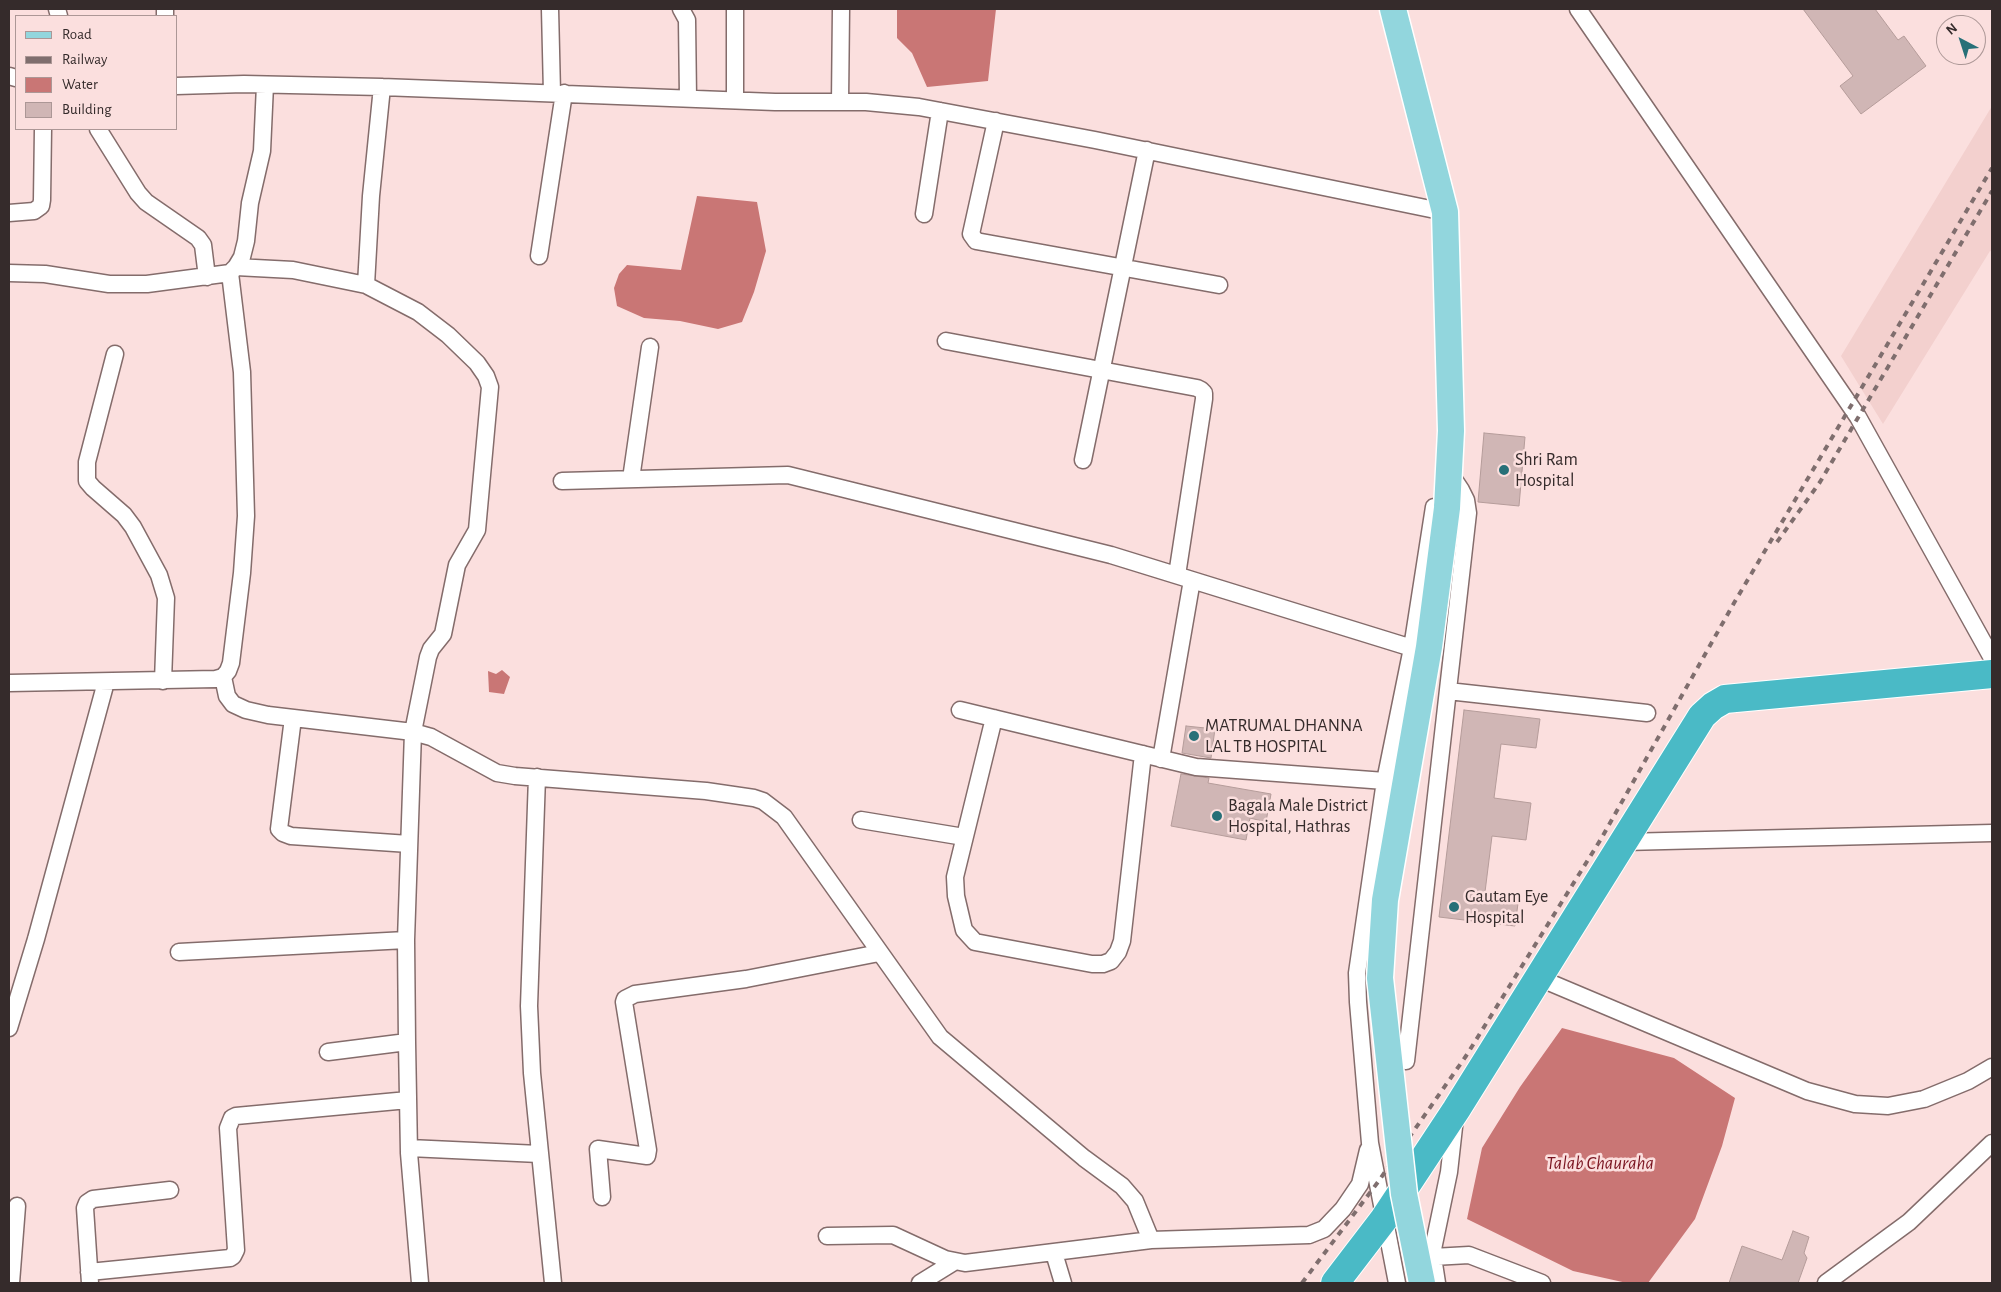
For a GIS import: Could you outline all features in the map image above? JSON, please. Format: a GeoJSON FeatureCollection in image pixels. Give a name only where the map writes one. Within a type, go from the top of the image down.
{"type":"FeatureCollection","features":[{"type":"Feature","properties":{"kind":"highway"},"geometry":{"type":"LineString","coordinates":[[1335,1283],[1384,1219],[1456,1110],[1702,716],[1712,706],[1725,699],[1992,674]]}},
{"type":"Feature","properties":{"kind":"main road"},"geometry":{"type":"LineString","coordinates":[[1393,9],[1445,212],[1451,431],[1447,508],[1428,656],[1385,900],[1380,978],[1404,1194],[1422,1283]]}},
{"type":"Feature","properties":{"kind":"street"},"geometry":{"type":"LineString","coordinates":[[539,256],[558,93],[550,9]]}},
{"type":"Feature","properties":{"kind":"street"},"geometry":{"type":"LineString","coordinates":[[681,9],[687,20],[688,98]]}},
{"type":"Feature","properties":{"kind":"street"},"geometry":{"type":"LineString","coordinates":[[735,9],[735,100]]}},
{"type":"Feature","properties":{"kind":"street"},"geometry":{"type":"LineString","coordinates":[[840,102],[842,9]]}},
{"type":"Feature","properties":{"kind":"street"},"geometry":{"type":"LineString","coordinates":[[1578,9],[1858,417],[1992,658]]}},
{"type":"Feature","properties":{"kind":"street"},"geometry":{"type":"LineString","coordinates":[[178,86],[265,85],[382,88],[840,102],[910,106],[1147,150],[1445,212]]}},
{"type":"Feature","properties":{"kind":"street"},"geometry":{"type":"LineString","coordinates":[[9,683],[216,679],[223,677],[231,664],[242,573],[246,516],[242,372],[233,270],[242,257],[246,241],[250,203],[262,151],[265,85]]}},
{"type":"Feature","properties":{"kind":"street"},"geometry":{"type":"LineString","coordinates":[[366,285],[371,196],[382,88]]}},
{"type":"Feature","properties":{"kind":"street"},"geometry":{"type":"LineString","coordinates":[[924,214],[940,111]]}},
{"type":"Feature","properties":{"kind":"street"},"geometry":{"type":"LineString","coordinates":[[996,121],[972,238],[981,243],[1219,285]]}},
{"type":"Feature","properties":{"kind":"street"},"geometry":{"type":"LineString","coordinates":[[9,213],[34,211],[41,206],[43,130]]}},
{"type":"Feature","properties":{"kind":"street"},"geometry":{"type":"LineString","coordinates":[[99,130],[138,193],[146,202],[198,238],[203,245],[207,277]]}},
{"type":"Feature","properties":{"kind":"street"},"geometry":{"type":"LineString","coordinates":[[1083,460],[1147,150]]}},
{"type":"Feature","properties":{"kind":"street"},"geometry":{"type":"LineString","coordinates":[[9,273],[45,274],[109,284],[147,284],[207,277],[233,270],[293,270],[366,285],[418,312],[448,335],[477,363],[486,376],[490,387],[477,530],[457,565],[443,634],[431,649],[428,657],[413,732],[406,940],[407,1042],[409,1148],[420,1283]]}},
{"type":"Feature","properties":{"kind":"street"},"geometry":{"type":"LineString","coordinates":[[946,341],[1197,388],[1204,393],[1185,578],[1161,759]]}},
{"type":"Feature","properties":{"kind":"street"},"geometry":{"type":"LineString","coordinates":[[631,478],[650,347]]}},
{"type":"Feature","properties":{"kind":"street"},"geometry":{"type":"LineString","coordinates":[[115,354],[87,462],[87,481],[124,515],[133,527],[159,574],[166,598],[164,681]]}},
{"type":"Feature","properties":{"kind":"street"},"geometry":{"type":"LineString","coordinates":[[1397,1283],[1370,1143],[1357,973],[1385,781],[1412,648],[1436,493],[1439,485],[1449,472],[1466,500],[1468,513],[1406,1061]]}},
{"type":"Feature","properties":{"kind":"street"},"geometry":{"type":"LineString","coordinates":[[562,481],[788,476],[1111,555],[1412,648]]}},
{"type":"Feature","properties":{"kind":"street"},"geometry":{"type":"LineString","coordinates":[[223,677],[225,690],[233,704],[246,710],[293,718],[413,732],[431,737],[496,772],[706,791],[764,801],[784,817],[940,1037],[1084,1158],[1122,1186],[1135,1201],[1151,1240]]}},
{"type":"Feature","properties":{"kind":"street"},"geometry":{"type":"LineString","coordinates":[[9,1028],[36,939],[106,682]]}},
{"type":"Feature","properties":{"kind":"street"},"geometry":{"type":"LineString","coordinates":[[1448,691],[1647,713]]}},
{"type":"Feature","properties":{"kind":"street"},"geometry":{"type":"LineString","coordinates":[[960,710],[1196,767],[1385,781]]}},
{"type":"Feature","properties":{"kind":"street"},"geometry":{"type":"LineString","coordinates":[[293,718],[279,829],[291,836],[409,844]]}},
{"type":"Feature","properties":{"kind":"street"},"geometry":{"type":"LineString","coordinates":[[994,718],[954,877],[964,930],[976,942],[1092,964],[1103,964],[1111,961],[1118,952],[1122,941],[1143,754]]}},
{"type":"Feature","properties":{"kind":"street"},"geometry":{"type":"LineString","coordinates":[[537,777],[529,1006],[532,1073],[539,1154],[553,1283]]}},
{"type":"Feature","properties":{"kind":"street"},"geometry":{"type":"LineString","coordinates":[[861,820],[964,837]]}},
{"type":"Feature","properties":{"kind":"street"},"geometry":{"type":"LineString","coordinates":[[1624,842],[1992,833]]}},
{"type":"Feature","properties":{"kind":"street"},"geometry":{"type":"LineString","coordinates":[[179,952],[406,940]]}},
{"type":"Feature","properties":{"kind":"street"},"geometry":{"type":"LineString","coordinates":[[602,1197],[598,1149],[647,1156],[648,1150],[625,999],[635,994],[746,979],[879,953]]}},
{"type":"Feature","properties":{"kind":"street"},"geometry":{"type":"LineString","coordinates":[[1538,978],[1807,1091],[1855,1104],[1888,1106],[1924,1099],[1968,1081],[1992,1067]]}},
{"type":"Feature","properties":{"kind":"street"},"geometry":{"type":"LineString","coordinates":[[328,1052],[407,1042]]}},
{"type":"Feature","properties":{"kind":"street"},"geometry":{"type":"LineString","coordinates":[[170,1190],[93,1199],[87,1203],[85,1208],[89,1277],[230,1258],[233,1256],[236,1250],[228,1128],[232,1118],[236,1116],[408,1100]]}},
{"type":"Feature","properties":{"kind":"street"},"geometry":{"type":"LineString","coordinates":[[1437,1283],[1433,1258],[1450,1172],[1456,1110]]}},
{"type":"Feature","properties":{"kind":"street"},"geometry":{"type":"LineString","coordinates":[[826,1236],[893,1235],[954,1262],[965,1264],[1151,1240],[1309,1235],[1324,1229],[1343,1209],[1360,1184],[1370,1143]]}},
{"type":"Feature","properties":{"kind":"street"},"geometry":{"type":"LineString","coordinates":[[1826,1283],[1909,1222],[1992,1143]]}},
{"type":"Feature","properties":{"kind":"street"},"geometry":{"type":"LineString","coordinates":[[409,1148],[539,1154]]}},
{"type":"Feature","properties":{"kind":"street"},"geometry":{"type":"LineString","coordinates":[[11,1283],[16,1206]]}},
{"type":"Feature","properties":{"kind":"street"},"geometry":{"type":"LineString","coordinates":[[1054,1253],[1063,1283]]}},
{"type":"Feature","properties":{"kind":"street"},"geometry":{"type":"LineString","coordinates":[[1433,1258],[1469,1255],[1542,1283]]}},
{"type":"Feature","properties":{"kind":"street"},"geometry":{"type":"LineString","coordinates":[[920,1283],[954,1262]]}},
{"type":"Feature","properties":{"kind":"shaded area"},"geometry":{"type":"Polygon","coordinates":[[[1992,106],[1992,252],[1990,251],[1883,424],[1841,356],[1992,106]]]}},
{"type":"Feature","properties":{"kind":"water"},"geometry":{"type":"Polygon","coordinates":[[[897,9],[996,9],[988,81],[927,87],[912,53],[897,38],[897,9]]]}},
{"type":"Feature","properties":{"kind":"water"},"geometry":{"type":"Polygon","coordinates":[[[697,196],[757,202],[766,251],[754,292],[742,322],[718,329],[680,321],[644,318],[617,306],[614,288],[619,274],[627,265],[681,270],[697,196]]]}},
{"type":"Feature","properties":{"kind":"water"},"geometry":{"type":"Polygon","coordinates":[[[502,670],[510,677],[504,694],[489,692],[488,671],[496,674],[502,670]]]}},
{"type":"Feature","properties":{"kind":"water","name":"Talab Chauraha"},"geometry":{"type":"Polygon","coordinates":[[[1562,1028],[1674,1058],[1735,1098],[1722,1146],[1695,1219],[1648,1283],[1627,1283],[1573,1271],[1467,1219],[1482,1148],[1520,1087],[1562,1028]]]}},
{"type":"Feature","properties":{"kind":"building"},"geometry":{"type":"Polygon","coordinates":[[[1803,9],[1875,9],[1898,40],[1904,36],[1926,66],[1861,114],[1840,86],[1853,76],[1803,9]]]}},
{"type":"Feature","properties":{"kind":"building"},"geometry":{"type":"Polygon","coordinates":[[[1484,433],[1525,437],[1519,506],[1478,502],[1484,433]]]}},
{"type":"Feature","properties":{"kind":"building"},"geometry":{"type":"Polygon","coordinates":[[[1464,710],[1540,719],[1536,748],[1501,744],[1494,798],[1531,803],[1526,840],[1492,836],[1485,892],[1519,896],[1515,926],[1439,917],[1464,710]]]}},
{"type":"Feature","properties":{"kind":"building"},"geometry":{"type":"Polygon","coordinates":[[[1186,726],[1215,729],[1211,758],[1182,753],[1186,726]]]}},
{"type":"Feature","properties":{"kind":"building"},"geometry":{"type":"Polygon","coordinates":[[[1181,774],[1209,778],[1208,783],[1271,794],[1266,822],[1250,818],[1246,840],[1171,826],[1181,774]]]}},
{"type":"Feature","properties":{"kind":"building"},"geometry":{"type":"Polygon","coordinates":[[[1793,1231],[1809,1237],[1804,1253],[1807,1258],[1798,1283],[1729,1283],[1742,1246],[1782,1260],[1793,1231]]]}},
{"type":"Feature","properties":{"kind":"railway"},"geometry":{"type":"LineString","coordinates":[[1302,1283],[1378,1182],[1466,1056],[1601,839],[1734,603],[1992,168]]}},
{"type":"Feature","properties":{"kind":"railway"},"geometry":{"type":"LineString","coordinates":[[1777,542],[1820,482],[1992,191]]}},
{"type":"Feature","properties":{"kind":"place","name":"Shri Ram Hospital"},"geometry":{"type":"Point","coordinates":[1504,470]}},
{"type":"Feature","properties":{"kind":"place","name":"MATRUMAL DHANNA LAL TB HOSPITAL"},"geometry":{"type":"Point","coordinates":[1194,736]}},
{"type":"Feature","properties":{"kind":"place","name":"Bagala Male District Hospital, Hathras"},"geometry":{"type":"Point","coordinates":[1217,816]}},
{"type":"Feature","properties":{"kind":"place","name":"Gautam Eye Hospital"},"geometry":{"type":"Point","coordinates":[1454,907]}}]}
